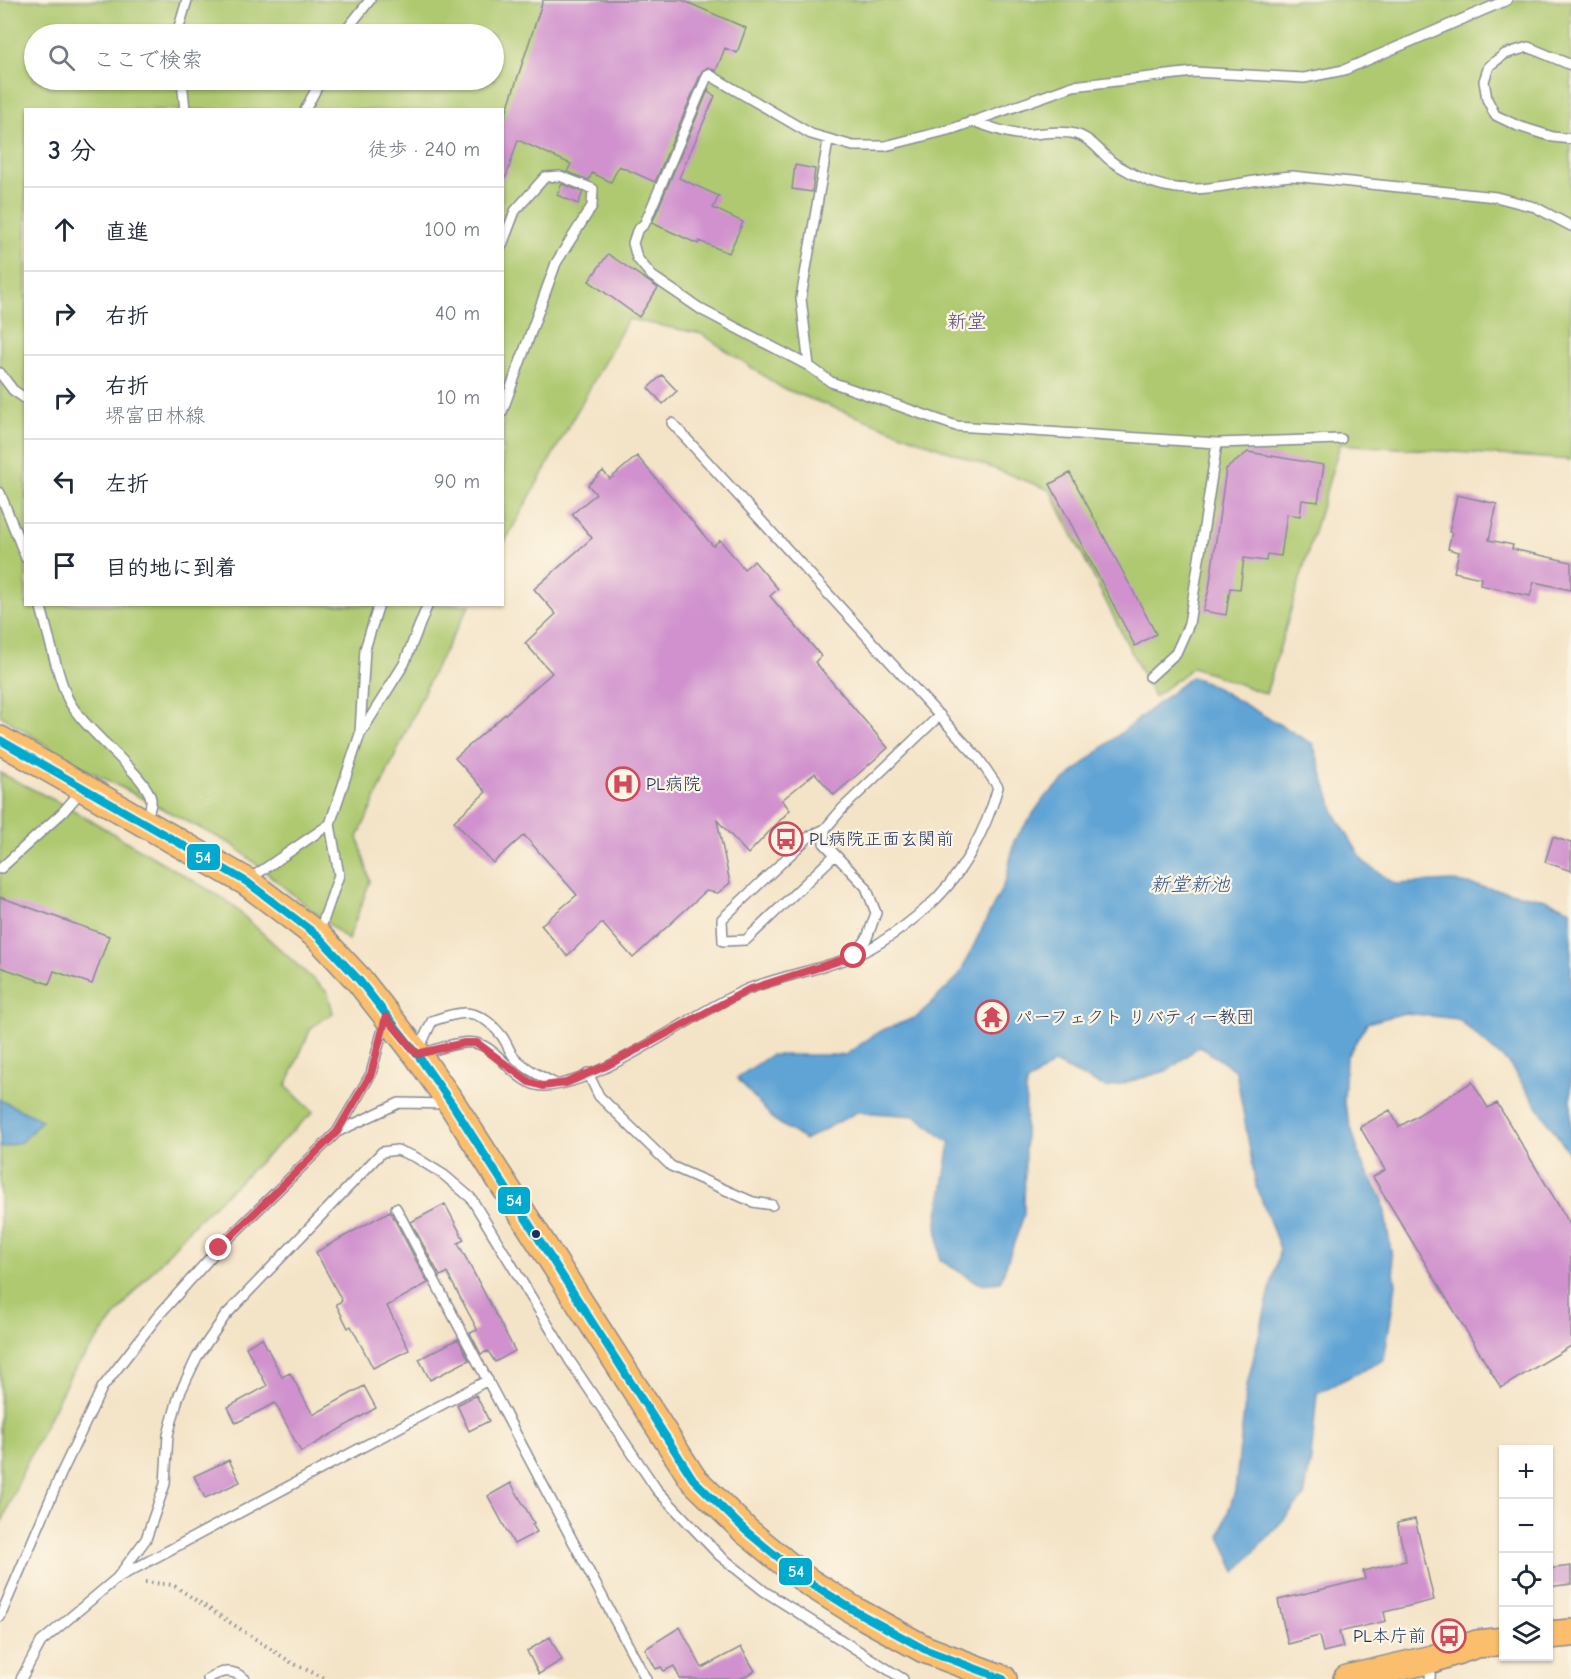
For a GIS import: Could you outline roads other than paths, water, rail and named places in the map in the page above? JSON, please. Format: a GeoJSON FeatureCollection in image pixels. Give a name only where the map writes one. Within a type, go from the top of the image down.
{"type":"FeatureCollection","features":[{"type":"Feature","properties":{"kind":"main road"},"geometry":{"type":"LineString","coordinates":[[0,740],[247,882],[318,936],[359,980],[417,1054],[452,1104],[693,1479],[747,1531],[807,1581],[855,1611],[924,1649],[1003,1679]]}},
{"type":"Feature","properties":{"kind":"main road"},"geometry":{"type":"LineString","coordinates":[[1553,1635],[1571,1633]]}},
{"type":"Feature","properties":{"kind":"main road"},"geometry":{"type":"LineString","coordinates":[[1347,1679],[1431,1669],[1477,1644],[1499,1641]]}},
{"type":"Feature","properties":{"kind":"lane"},"geometry":{"type":"LineString","coordinates":[[180,24],[186,0]]}},
{"type":"Feature","properties":{"kind":"lane"},"geometry":{"type":"LineString","coordinates":[[351,24],[370,0]]}},
{"type":"Feature","properties":{"kind":"lane"},"geometry":{"type":"LineString","coordinates":[[1341,439],[1217,443],[956,426],[831,382],[809,366],[686,299],[652,276],[637,258],[633,243],[637,231],[645,224],[708,74],[811,134],[828,141],[853,146],[885,146],[943,132],[1073,86],[1194,72],[1304,78],[1328,74],[1344,70],[1507,0]]}},
{"type":"Feature","properties":{"kind":"lane"},"geometry":{"type":"LineString","coordinates":[[1571,64],[1554,55],[1528,47],[1505,54],[1489,66],[1484,81],[1487,99],[1495,115],[1527,129],[1553,137],[1571,139]]}},
{"type":"Feature","properties":{"kind":"lane"},"geometry":{"type":"LineString","coordinates":[[183,90],[185,108]]}},
{"type":"Feature","properties":{"kind":"lane"},"geometry":{"type":"LineString","coordinates":[[306,108],[316,90]]}},
{"type":"Feature","properties":{"kind":"lane"},"geometry":{"type":"LineString","coordinates":[[971,121],[1017,134],[1046,131],[1076,134],[1094,143],[1112,162],[1140,178],[1167,188],[1198,191],[1268,177],[1292,176],[1496,197],[1535,207],[1571,226]]}},
{"type":"Feature","properties":{"kind":"lane"},"geometry":{"type":"LineString","coordinates":[[809,366],[801,298],[828,141]]}},
{"type":"Feature","properties":{"kind":"lane"},"geometry":{"type":"LineString","coordinates":[[504,240],[515,211],[545,177],[560,176],[593,189],[592,206],[556,263],[504,406]]}},
{"type":"Feature","properties":{"kind":"lane"},"geometry":{"type":"LineString","coordinates":[[0,373],[13,390],[24,398]]}},
{"type":"Feature","properties":{"kind":"lane"},"geometry":{"type":"LineString","coordinates":[[417,1054],[464,1043],[477,1043],[529,1082],[543,1086],[566,1083],[748,990],[854,956],[892,936],[927,908],[970,853],[993,806],[998,787],[979,759],[672,423]]}},
{"type":"Feature","properties":{"kind":"lane"},"geometry":{"type":"LineString","coordinates":[[1150,677],[1176,653],[1189,624],[1217,443]]}},
{"type":"Feature","properties":{"kind":"lane"},"geometry":{"type":"LineString","coordinates":[[0,493],[24,553]]}},
{"type":"Feature","properties":{"kind":"lane"},"geometry":{"type":"LineString","coordinates":[[41,606],[68,698],[85,723],[136,776],[151,798],[151,808],[144,823]]}},
{"type":"Feature","properties":{"kind":"lane"},"geometry":{"type":"LineString","coordinates":[[360,734],[365,649],[378,606]]}},
{"type":"Feature","properties":{"kind":"lane"},"geometry":{"type":"LineString","coordinates":[[318,936],[339,874],[330,824],[360,734],[404,664],[427,606]]}},
{"type":"Feature","properties":{"kind":"lane"},"geometry":{"type":"LineString","coordinates":[[835,855],[746,940],[723,941],[722,919],[810,836],[825,829],[843,808],[940,715]]}},
{"type":"Feature","properties":{"kind":"lane"},"geometry":{"type":"LineString","coordinates":[[0,869],[63,812],[84,788]]}},
{"type":"Feature","properties":{"kind":"lane"},"geometry":{"type":"LineString","coordinates":[[247,882],[330,824]]}},
{"type":"Feature","properties":{"kind":"lane"},"geometry":{"type":"LineString","coordinates":[[825,829],[824,843],[866,887],[876,913],[867,938],[854,956]]}},
{"type":"Feature","properties":{"kind":"lane"},"geometry":{"type":"LineString","coordinates":[[417,1054],[432,1022],[460,1011],[478,1014],[501,1035],[513,1057],[554,1083]]}},
{"type":"Feature","properties":{"kind":"lane"},"geometry":{"type":"LineString","coordinates":[[0,1617],[61,1474],[102,1388],[158,1316],[219,1248],[337,1132],[371,1074],[386,1017]]}},
{"type":"Feature","properties":{"kind":"lane"},"geometry":{"type":"LineString","coordinates":[[588,1073],[599,1096],[671,1166],[753,1202],[772,1205]]}},
{"type":"Feature","properties":{"kind":"lane"},"geometry":{"type":"LineString","coordinates":[[337,1132],[399,1103],[452,1104]]}},
{"type":"Feature","properties":{"kind":"lane"},"geometry":{"type":"LineString","coordinates":[[117,1578],[146,1539],[165,1484],[168,1435],[179,1395],[197,1357],[225,1316],[382,1152],[397,1150],[415,1156],[444,1175],[471,1198],[570,1361],[657,1490],[719,1555],[764,1591],[903,1679]]}},
{"type":"Feature","properties":{"kind":"lane"},"geometry":{"type":"LineString","coordinates":[[396,1208],[646,1679]]}},
{"type":"Feature","properties":{"kind":"lane"},"geometry":{"type":"LineString","coordinates":[[21,1679],[41,1642],[117,1578],[488,1380]]}},
{"type":"Feature","properties":{"kind":"lane"},"geometry":{"type":"LineString","coordinates":[[208,1679],[218,1672],[236,1671],[245,1679]]}},
{"type":"Feature","properties":{"kind":"water","name":"新堂新池"},"geometry":{"type":"Polygon","coordinates":[[[1191,677],[1206,682],[1313,744],[1335,814],[1363,861],[1395,884],[1452,881],[1545,899],[1571,910],[1571,1156],[1509,1064],[1458,1019],[1405,1013],[1367,1023],[1346,1058],[1344,1104],[1361,1161],[1383,1200],[1396,1284],[1384,1360],[1317,1393],[1311,1459],[1304,1497],[1236,1572],[1220,1536],[1235,1491],[1247,1385],[1280,1249],[1256,1185],[1236,1071],[1199,1046],[1169,1070],[1107,1088],[1054,1063],[1026,1084],[1024,1215],[1000,1282],[980,1284],[940,1260],[937,1222],[950,1143],[916,1116],[857,1112],[805,1140],[774,1120],[737,1078],[771,1055],[845,1055],[880,1031],[917,1017],[958,977],[1006,880],[1014,841],[1044,798],[1191,677]]]}},
{"type":"Feature","properties":{"kind":"water"},"geometry":{"type":"Polygon","coordinates":[[[0,1100],[42,1120],[23,1141],[0,1148],[0,1100]]]}},
{"type":"Feature","properties":{"kind":"place","name":"PL病院"},"geometry":{"type":"Point","coordinates":[623,784]}},
{"type":"Feature","properties":{"kind":"place","name":"PL病院正面玄関前"},"geometry":{"type":"Point","coordinates":[786,839]}},
{"type":"Feature","properties":{"kind":"place","name":"パーフェクト リバティー教団"},"geometry":{"type":"Point","coordinates":[992,1017]}},
{"type":"Feature","properties":{"kind":"place","name":"PL本庁前"},"geometry":{"type":"Point","coordinates":[1449,1636]}},
{"type":"Feature","properties":{"kind":"district","name":"新堂"},"geometry":{"type":"Point","coordinates":[967,321]}}]}
